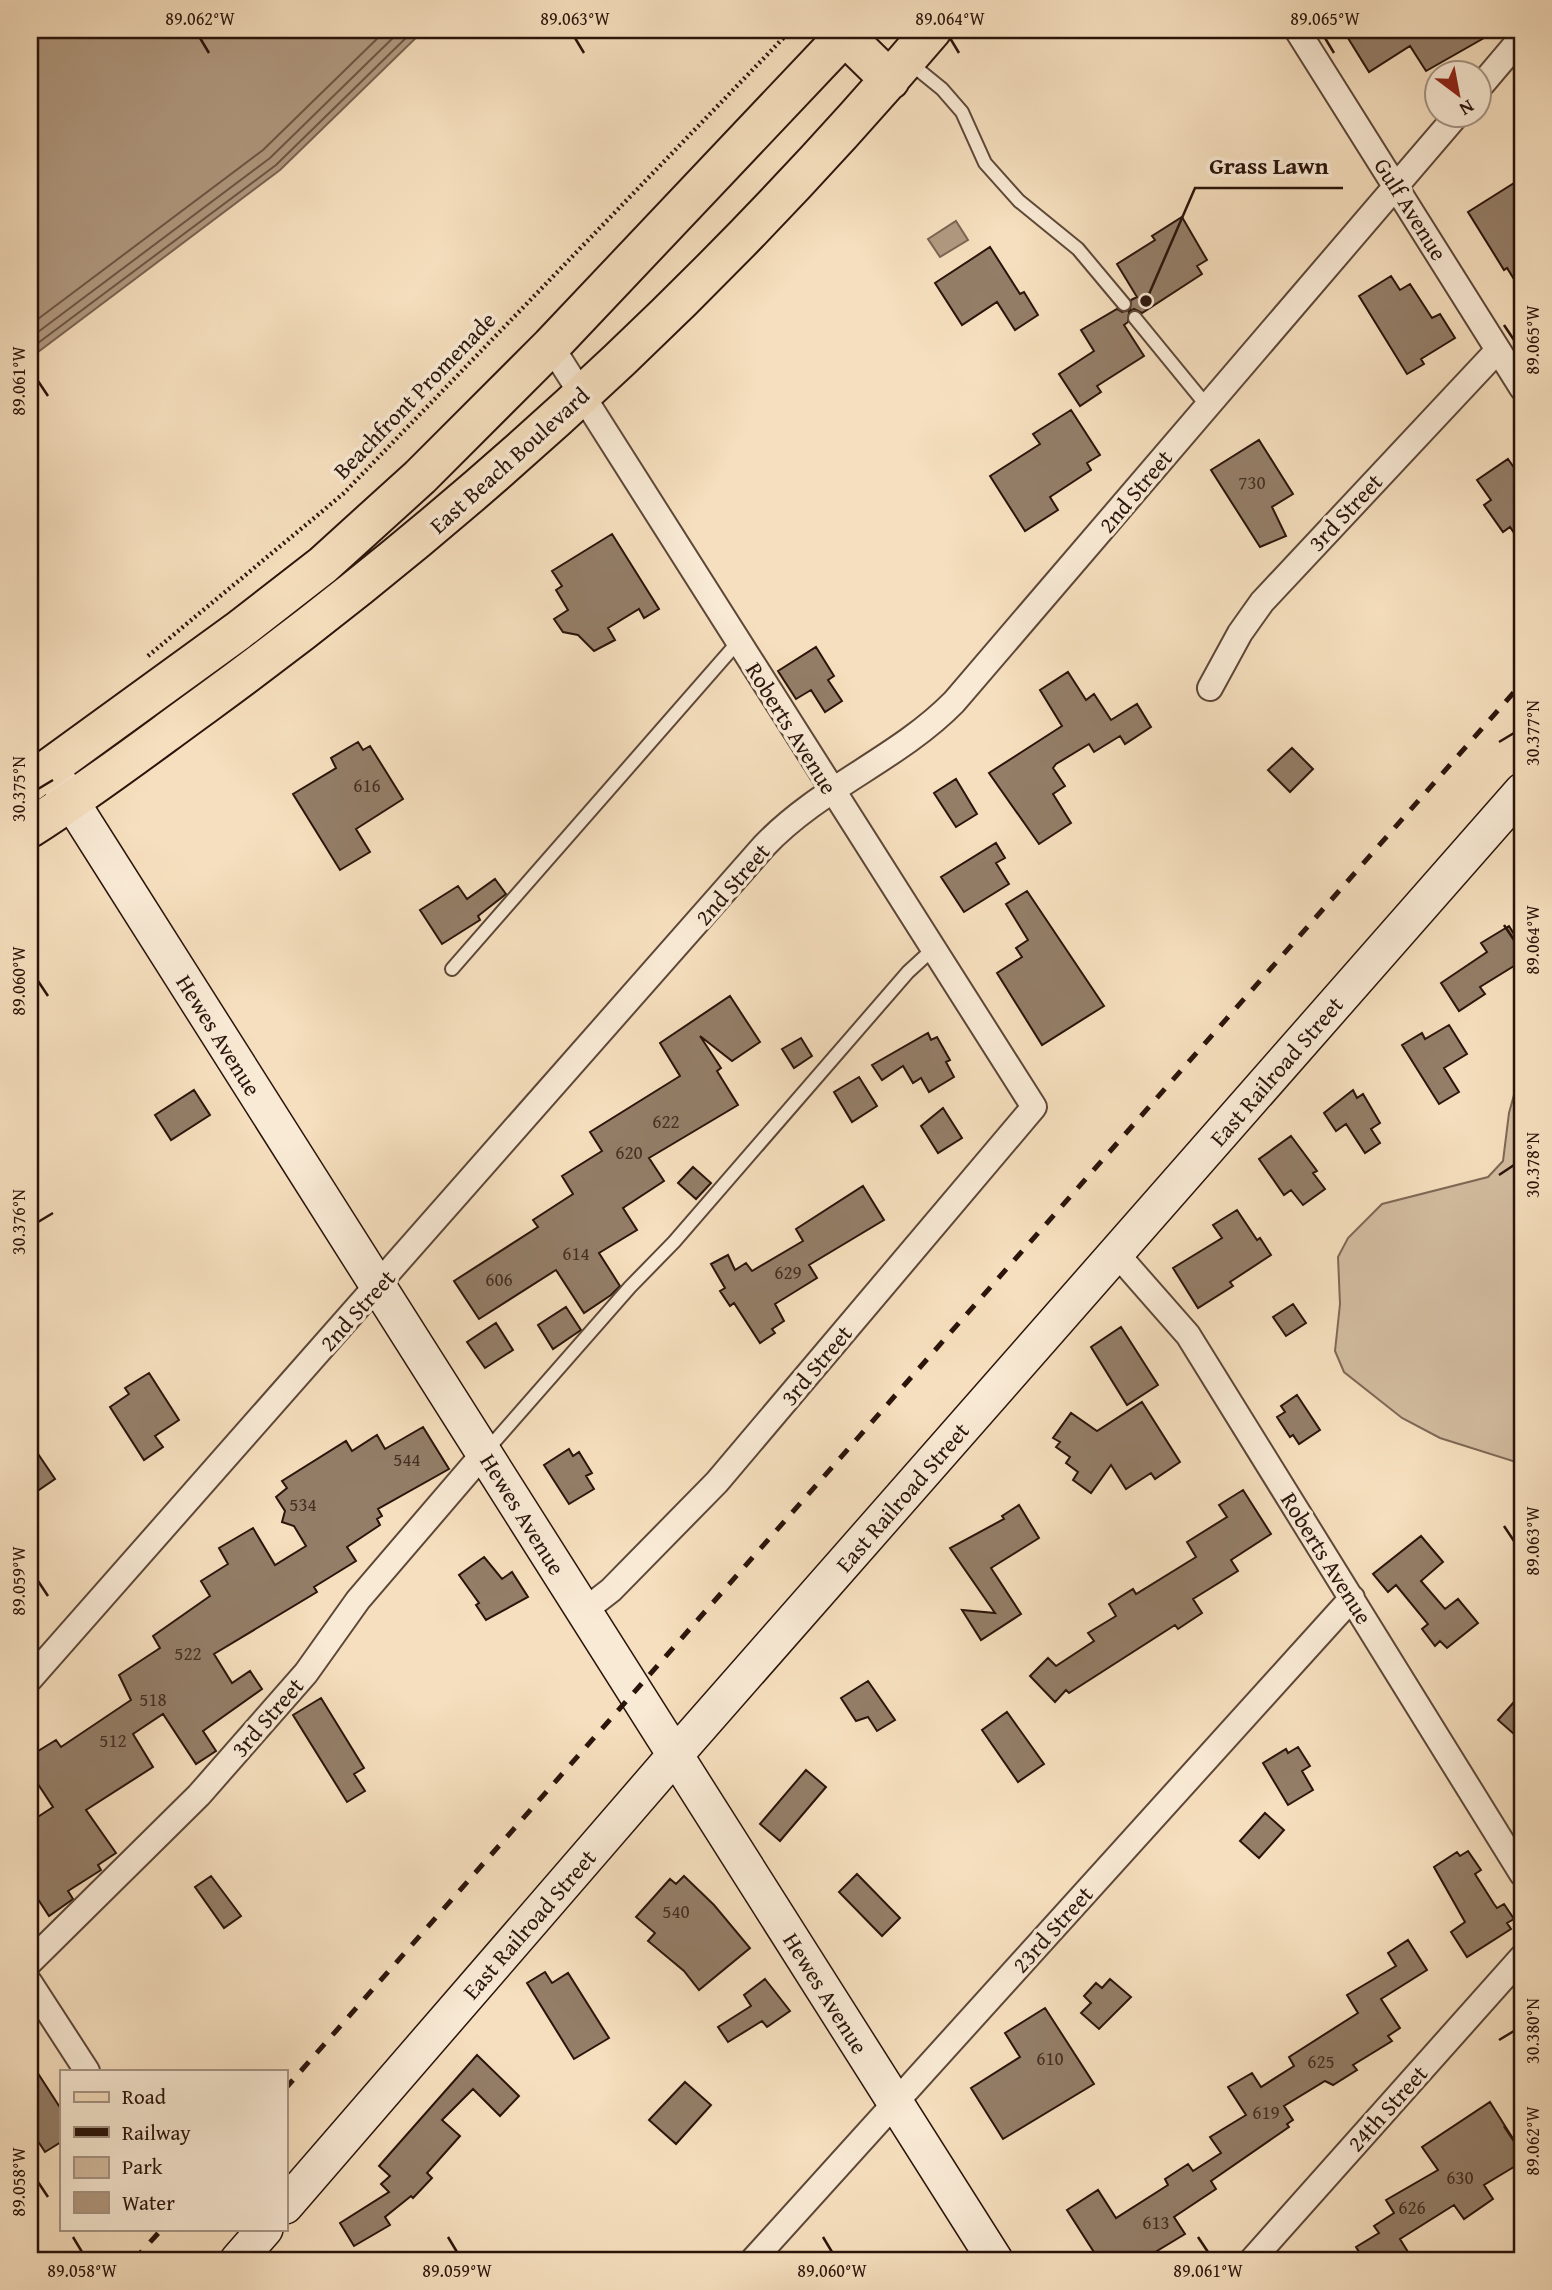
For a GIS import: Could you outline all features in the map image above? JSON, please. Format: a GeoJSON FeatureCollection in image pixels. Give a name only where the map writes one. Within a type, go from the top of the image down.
{"type":"FeatureCollection","features":[{"type":"Feature","properties":{"kind":"main road","name":"East Beach Boulevard"},"geometry":{"type":"LineString","coordinates":[[30,828],[71,802],[273,655],[422,537],[583,395],[736,246],[932,30]]}},
{"type":"Feature","properties":{"kind":"main road","name":"East Beach Boulevard"},"geometry":{"type":"LineString","coordinates":[[40,776],[323,565],[420,477],[551,346],[848,33]]}},
{"type":"Feature","properties":{"kind":"main road"},"geometry":{"type":"LineString","coordinates":[[848,33],[898,70]]}},
{"type":"Feature","properties":{"kind":"street","name":"Gulf Avenue"},"geometry":{"type":"LineString","coordinates":[[1297,30],[1522,388]]}},
{"type":"Feature","properties":{"kind":"street"},"geometry":{"type":"LineString","coordinates":[[1492,73],[1522,37]]}},
{"type":"Feature","properties":{"kind":"street","name":"2nd Street"},"geometry":{"type":"LineString","coordinates":[[30,1679],[764,846],[802,809],[916,735],[945,712],[1444,130]]}},
{"type":"Feature","properties":{"kind":"street","name":"Roberts Avenue"},"geometry":{"type":"LineString","coordinates":[[551,346],[1034,1107]]}},
{"type":"Feature","properties":{"kind":"street","name":"3rd Street"},"geometry":{"type":"LineString","coordinates":[[1210,688],[1240,633],[1262,602],[1480,366],[1498,351]]}},
{"type":"Feature","properties":{"kind":"street","name":"Hewes Avenue"},"geometry":{"type":"LineString","coordinates":[[40,776],[71,802],[995,2260]]}},
{"type":"Feature","properties":{"kind":"street","name":"East Railroad Street"},"geometry":{"type":"LineString","coordinates":[[287,2204],[676,1754],[1522,791]]}},
{"type":"Feature","properties":{"kind":"street","name":"3rd Street"},"geometry":{"type":"LineString","coordinates":[[584,1611],[611,1590],[717,1482],[1034,1107]]}},
{"type":"Feature","properties":{"kind":"street","name":"Roberts Avenue"},"geometry":{"type":"LineString","coordinates":[[1116,1253],[1188,1335],[1522,1874]]}},
{"type":"Feature","properties":{"kind":"street","name":"3rd Street"},"geometry":{"type":"LineString","coordinates":[[30,1962],[199,1795],[306,1673],[358,1600],[484,1453]]}},
{"type":"Feature","properties":{"kind":"street","name":"23rd Street"},"geometry":{"type":"LineString","coordinates":[[753,2260],[1352,1598]]}},
{"type":"Feature","properties":{"kind":"street","name":"24th Street"},"geometry":{"type":"LineString","coordinates":[[1252,2260],[1522,1957]]}},
{"type":"Feature","properties":{"kind":"street"},"geometry":{"type":"LineString","coordinates":[[30,1983],[86,2070]]}},
{"type":"Feature","properties":{"kind":"street"},"geometry":{"type":"LineString","coordinates":[[238,2260],[264,2230]]}},
{"type":"Feature","properties":{"kind":"lane"},"geometry":{"type":"LineString","coordinates":[[898,70],[942,89],[962,112],[985,163],[1011,192],[1078,249],[1124,304]]}},
{"type":"Feature","properties":{"kind":"lane"},"geometry":{"type":"LineString","coordinates":[[1135,318],[1207,406]]}},
{"type":"Feature","properties":{"kind":"lane"},"geometry":{"type":"LineString","coordinates":[[452,969],[738,642]]}},
{"type":"Feature","properties":{"kind":"lane"},"geometry":{"type":"LineString","coordinates":[[484,1453],[630,1287],[674,1242],[908,972],[933,949]]}},
{"type":"Feature","properties":{"kind":"path","name":"Beachfront Promenade"},"geometry":{"type":"LineString","coordinates":[[141,662],[343,494],[791,30]]}},
{"type":"Feature","properties":{"kind":"green space"},"geometry":{"type":"Polygon","coordinates":[[[1522,1066],[1522,1464],[1440,1438],[1402,1418],[1344,1372],[1335,1351],[1340,1304],[1338,1257],[1348,1238],[1382,1204],[1488,1177],[1503,1161],[1509,1113],[1522,1066]]]}},
{"type":"Feature","properties":{"kind":"water"},"geometry":{"type":"Polygon","coordinates":[[[30,30],[424,30],[280,170],[30,358],[30,30]]]}},
{"type":"Feature","properties":{"kind":"water"},"geometry":{"type":"Polygon","coordinates":[[[956,221],[968,240],[940,257],[928,239],[956,221]]]}},
{"type":"Feature","properties":{"kind":"building"},"geometry":{"type":"Polygon","coordinates":[[[1343,30],[1498,30],[1445,60],[1422,60],[1422,65],[1410,46],[1369,72],[1343,30]]]}},
{"type":"Feature","properties":{"kind":"building"},"geometry":{"type":"Polygon","coordinates":[[[1522,178],[1522,292],[1507,268],[1504,270],[1468,212],[1522,178]]]}},
{"type":"Feature","properties":{"kind":"building"},"geometry":{"type":"Polygon","coordinates":[[[1182,217],[1207,260],[1197,266],[1202,274],[1142,313],[1134,309],[1129,312],[1128,322],[1124,325],[1144,356],[1097,386],[1101,392],[1080,406],[1059,374],[1094,351],[1081,330],[1117,309],[1122,312],[1130,310],[1131,300],[1137,297],[1117,264],[1155,240],[1152,236],[1182,217]]]}},
{"type":"Feature","properties":{"kind":"building"},"geometry":{"type":"Polygon","coordinates":[[[990,247],[1020,294],[1024,292],[1038,315],[1015,330],[997,302],[962,325],[935,283],[990,247]]]}},
{"type":"Feature","properties":{"kind":"building"},"geometry":{"type":"Polygon","coordinates":[[[1391,276],[1400,290],[1410,284],[1432,318],[1440,314],[1455,338],[1421,359],[1424,364],[1407,374],[1359,296],[1391,276]]]}},
{"type":"Feature","properties":{"kind":"building"},"geometry":{"type":"Polygon","coordinates":[[[1071,410],[1100,455],[1087,463],[1091,470],[1050,497],[1058,510],[1025,531],[990,476],[1040,444],[1033,434],[1071,410]]]}},
{"type":"Feature","properties":{"kind":"building"},"geometry":{"type":"Polygon","coordinates":[[[1259,440],[1293,494],[1272,507],[1286,536],[1260,547],[1211,470],[1259,440]]]}},
{"type":"Feature","properties":{"kind":"building"},"geometry":{"type":"Polygon","coordinates":[[[1508,459],[1522,479],[1522,545],[1510,527],[1503,532],[1484,505],[1491,500],[1477,480],[1508,459]]]}},
{"type":"Feature","properties":{"kind":"building"},"geometry":{"type":"Polygon","coordinates":[[[612,534],[659,609],[644,618],[639,609],[608,628],[615,640],[594,651],[578,635],[563,632],[554,619],[568,610],[556,590],[562,586],[552,571],[612,534]]]}},
{"type":"Feature","properties":{"kind":"building"},"geometry":{"type":"Polygon","coordinates":[[[816,647],[834,676],[828,680],[842,701],[825,712],[811,690],[796,699],[778,671],[816,647]]]}},
{"type":"Feature","properties":{"kind":"building"},"geometry":{"type":"Polygon","coordinates":[[[1068,672],[1086,700],[1094,694],[1111,720],[1137,704],[1151,727],[1125,744],[1120,736],[1094,752],[1089,744],[1056,764],[1053,768],[1065,786],[1053,794],[1071,823],[1039,844],[989,773],[1062,726],[1040,690],[1068,672]]]}},
{"type":"Feature","properties":{"kind":"building"},"geometry":{"type":"Polygon","coordinates":[[[358,742],[363,750],[370,746],[403,799],[356,829],[370,852],[340,870],[293,794],[336,768],[331,758],[358,742]]]}},
{"type":"Feature","properties":{"kind":"building"},"geometry":{"type":"Polygon","coordinates":[[[1292,748],[1313,769],[1290,792],[1268,770],[1292,748]]]}},
{"type":"Feature","properties":{"kind":"building"},"geometry":{"type":"Polygon","coordinates":[[[956,779],[977,814],[956,827],[934,793],[956,779]]]}},
{"type":"Feature","properties":{"kind":"building"},"geometry":{"type":"Polygon","coordinates":[[[996,843],[1005,858],[996,863],[1009,884],[964,912],[941,877],[996,843]]]}},
{"type":"Feature","properties":{"kind":"building"},"geometry":{"type":"Polygon","coordinates":[[[495,879],[506,894],[478,916],[480,920],[442,944],[420,910],[458,886],[467,899],[495,879]]]}},
{"type":"Feature","properties":{"kind":"building"},"geometry":{"type":"Polygon","coordinates":[[[1027,891],[1104,1006],[1042,1045],[997,973],[1022,957],[1016,948],[1028,940],[1006,904],[1027,891]]]}},
{"type":"Feature","properties":{"kind":"building"},"geometry":{"type":"Polygon","coordinates":[[[1509,926],[1522,947],[1522,961],[1480,987],[1485,994],[1459,1011],[1441,983],[1487,952],[1481,943],[1509,926]]]}},
{"type":"Feature","properties":{"kind":"building"},"geometry":{"type":"Polygon","coordinates":[[[730,996],[760,1042],[732,1061],[700,1036],[721,1068],[717,1071],[738,1105],[649,1158],[664,1181],[623,1208],[637,1230],[599,1253],[620,1286],[584,1313],[556,1270],[479,1319],[454,1281],[538,1227],[533,1220],[573,1194],[562,1176],[602,1151],[590,1132],[680,1076],[660,1043],[730,996]]]}},
{"type":"Feature","properties":{"kind":"building"},"geometry":{"type":"Polygon","coordinates":[[[1449,1025],[1467,1054],[1444,1068],[1459,1092],[1439,1104],[1402,1045],[1422,1033],[1425,1039],[1449,1025]]]}},
{"type":"Feature","properties":{"kind":"building"},"geometry":{"type":"Polygon","coordinates":[[[928,1033],[931,1040],[937,1037],[950,1060],[946,1062],[954,1077],[929,1092],[921,1078],[913,1083],[903,1066],[882,1080],[872,1065],[928,1033]]]}},
{"type":"Feature","properties":{"kind":"building"},"geometry":{"type":"Polygon","coordinates":[[[801,1038],[812,1056],[794,1068],[782,1049],[801,1038]]]}},
{"type":"Feature","properties":{"kind":"building"},"geometry":{"type":"Polygon","coordinates":[[[859,1077],[877,1106],[852,1122],[834,1092],[859,1077]]]}},
{"type":"Feature","properties":{"kind":"building"},"geometry":{"type":"Polygon","coordinates":[[[194,1090],[210,1115],[171,1140],[155,1115],[194,1090]]]}},
{"type":"Feature","properties":{"kind":"building"},"geometry":{"type":"Polygon","coordinates":[[[1353,1090],[1357,1098],[1363,1094],[1380,1123],[1371,1129],[1380,1143],[1365,1153],[1346,1124],[1336,1131],[1324,1113],[1353,1090]]]}},
{"type":"Feature","properties":{"kind":"building"},"geometry":{"type":"Polygon","coordinates":[[[943,1108],[962,1138],[938,1153],[921,1126],[943,1108]]]}},
{"type":"Feature","properties":{"kind":"building"},"geometry":{"type":"Polygon","coordinates":[[[1291,1136],[1317,1171],[1313,1173],[1325,1189],[1303,1205],[1291,1190],[1284,1195],[1259,1159],[1291,1136]]]}},
{"type":"Feature","properties":{"kind":"building"},"geometry":{"type":"Polygon","coordinates":[[[693,1167],[711,1183],[696,1199],[678,1183],[693,1167]]]}},
{"type":"Feature","properties":{"kind":"building"},"geometry":{"type":"Polygon","coordinates":[[[863,1186],[884,1220],[809,1265],[817,1278],[775,1304],[784,1321],[772,1329],[775,1333],[760,1343],[734,1303],[730,1306],[720,1291],[725,1288],[711,1264],[728,1255],[735,1270],[746,1263],[752,1271],[803,1241],[796,1229],[863,1186]]]}},
{"type":"Feature","properties":{"kind":"building"},"geometry":{"type":"Polygon","coordinates":[[[1237,1210],[1257,1240],[1260,1238],[1271,1255],[1230,1282],[1233,1286],[1198,1308],[1173,1268],[1222,1238],[1213,1225],[1237,1210]]]}},
{"type":"Feature","properties":{"kind":"building"},"geometry":{"type":"Polygon","coordinates":[[[1293,1304],[1306,1323],[1286,1336],[1273,1317],[1293,1304]]]}},
{"type":"Feature","properties":{"kind":"building"},"geometry":{"type":"Polygon","coordinates":[[[566,1307],[581,1330],[553,1349],[538,1325],[566,1307]]]}},
{"type":"Feature","properties":{"kind":"building"},"geometry":{"type":"Polygon","coordinates":[[[496,1323],[513,1350],[485,1368],[467,1342],[496,1323]]]}},
{"type":"Feature","properties":{"kind":"building"},"geometry":{"type":"Polygon","coordinates":[[[1121,1327],[1158,1385],[1127,1405],[1091,1347],[1121,1327]]]}},
{"type":"Feature","properties":{"kind":"building"},"geometry":{"type":"Polygon","coordinates":[[[149,1373],[179,1420],[155,1436],[163,1447],[144,1460],[110,1407],[129,1394],[125,1388],[149,1373]]]}},
{"type":"Feature","properties":{"kind":"building"},"geometry":{"type":"Polygon","coordinates":[[[1297,1395],[1320,1430],[1299,1444],[1293,1435],[1290,1437],[1277,1417],[1285,1412],[1281,1406],[1297,1395]]]}},
{"type":"Feature","properties":{"kind":"building"},"geometry":{"type":"Polygon","coordinates":[[[1142,1402],[1180,1462],[1155,1479],[1151,1473],[1126,1489],[1111,1465],[1091,1493],[1073,1480],[1078,1472],[1066,1463],[1070,1457],[1056,1447],[1060,1442],[1053,1438],[1071,1413],[1097,1431],[1142,1402]]]}},
{"type":"Feature","properties":{"kind":"building"},"geometry":{"type":"Polygon","coordinates":[[[423,1427],[449,1469],[378,1509],[382,1516],[377,1519],[380,1525],[347,1547],[356,1561],[314,1587],[317,1592],[214,1654],[232,1683],[250,1671],[262,1689],[203,1731],[216,1751],[196,1764],[163,1714],[133,1734],[153,1767],[86,1810],[116,1853],[98,1865],[101,1870],[68,1891],[73,1899],[49,1916],[30,1887],[30,1822],[53,1807],[30,1772],[30,1756],[56,1740],[61,1747],[131,1700],[119,1675],[160,1648],[153,1636],[210,1596],[201,1581],[228,1564],[219,1548],[253,1528],[275,1565],[306,1546],[294,1526],[282,1522],[285,1511],[276,1497],[287,1488],[282,1481],[346,1441],[352,1451],[377,1435],[385,1449],[423,1427]]]}},
{"type":"Feature","properties":{"kind":"building"},"geometry":{"type":"Polygon","coordinates":[[[30,1442],[55,1479],[30,1496],[30,1442]]]}},
{"type":"Feature","properties":{"kind":"building"},"geometry":{"type":"Polygon","coordinates":[[[569,1449],[573,1456],[579,1452],[592,1473],[586,1476],[594,1489],[569,1504],[544,1465],[569,1449]]]}},
{"type":"Feature","properties":{"kind":"building"},"geometry":{"type":"Polygon","coordinates":[[[1243,1490],[1271,1534],[1231,1560],[1238,1571],[1193,1599],[1202,1613],[1178,1629],[1175,1625],[1069,1693],[1066,1690],[1055,1702],[1030,1676],[1048,1658],[1056,1666],[1094,1641],[1088,1633],[1116,1616],[1109,1604],[1133,1589],[1136,1594],[1196,1557],[1187,1542],[1227,1517],[1219,1505],[1243,1490]]]}},
{"type":"Feature","properties":{"kind":"building"},"geometry":{"type":"Polygon","coordinates":[[[1019,1505],[1039,1538],[991,1568],[1021,1614],[981,1640],[962,1610],[995,1613],[950,1548],[1004,1519],[1002,1516],[1019,1505]]]}},
{"type":"Feature","properties":{"kind":"building"},"geometry":{"type":"Polygon","coordinates":[[[1421,1536],[1443,1562],[1421,1581],[1445,1609],[1458,1599],[1478,1623],[1447,1648],[1440,1641],[1435,1646],[1422,1629],[1428,1624],[1396,1585],[1388,1592],[1373,1574],[1421,1536]]]}},
{"type":"Feature","properties":{"kind":"building"},"geometry":{"type":"Polygon","coordinates":[[[484,1557],[502,1579],[512,1572],[528,1597],[486,1620],[476,1605],[479,1603],[459,1575],[484,1557]]]}},
{"type":"Feature","properties":{"kind":"building"},"geometry":{"type":"Polygon","coordinates":[[[868,1681],[895,1720],[877,1731],[868,1717],[856,1721],[841,1698],[868,1681]]]}},
{"type":"Feature","properties":{"kind":"building"},"geometry":{"type":"Polygon","coordinates":[[[1522,1693],[1522,1741],[1498,1720],[1522,1693]]]}},
{"type":"Feature","properties":{"kind":"building"},"geometry":{"type":"Polygon","coordinates":[[[321,1698],[364,1768],[354,1774],[365,1791],[347,1802],[293,1715],[321,1698]]]}},
{"type":"Feature","properties":{"kind":"building"},"geometry":{"type":"Polygon","coordinates":[[[1007,1712],[1044,1764],[1018,1782],[982,1730],[1007,1712]]]}},
{"type":"Feature","properties":{"kind":"building"},"geometry":{"type":"Polygon","coordinates":[[[1298,1747],[1310,1766],[1302,1771],[1313,1790],[1288,1805],[1263,1763],[1286,1749],[1288,1753],[1298,1747]]]}},
{"type":"Feature","properties":{"kind":"building"},"geometry":{"type":"Polygon","coordinates":[[[806,1770],[826,1787],[780,1841],[760,1824],[806,1770]]]}},
{"type":"Feature","properties":{"kind":"building"},"geometry":{"type":"Polygon","coordinates":[[[1265,1813],[1284,1830],[1259,1858],[1240,1841],[1265,1813]]]}},
{"type":"Feature","properties":{"kind":"building"},"geometry":{"type":"Polygon","coordinates":[[[1468,1851],[1481,1870],[1475,1874],[1494,1904],[1497,1908],[1504,1904],[1514,1919],[1507,1923],[1511,1929],[1467,1957],[1451,1932],[1465,1922],[1434,1867],[1457,1852],[1460,1856],[1468,1851]]]}},
{"type":"Feature","properties":{"kind":"building"},"geometry":{"type":"Polygon","coordinates":[[[857,1874],[900,1918],[882,1936],[839,1892],[857,1874]]]}},
{"type":"Feature","properties":{"kind":"building"},"geometry":{"type":"Polygon","coordinates":[[[211,1876],[241,1916],[224,1928],[195,1887],[211,1876]]]}},
{"type":"Feature","properties":{"kind":"building"},"geometry":{"type":"Polygon","coordinates":[[[684,1876],[714,1905],[750,1948],[699,1990],[684,1971],[648,1941],[655,1933],[636,1917],[670,1879],[676,1884],[684,1876]]]}},
{"type":"Feature","properties":{"kind":"building"},"geometry":{"type":"Polygon","coordinates":[[[1408,1940],[1427,1970],[1381,1999],[1400,2028],[1388,2036],[1392,2041],[1353,2065],[1357,2070],[1333,2085],[1325,2081],[1284,2106],[1293,2120],[1287,2124],[1289,2127],[1211,2181],[1216,2189],[1174,2217],[1185,2234],[1142,2260],[1099,2260],[1067,2210],[1098,2190],[1116,2218],[1168,2185],[1165,2179],[1188,2164],[1193,2171],[1221,2153],[1210,2137],[1246,2115],[1228,2087],[1252,2073],[1261,2087],[1294,2066],[1289,2057],[1358,2013],[1347,1995],[1396,1966],[1388,1953],[1408,1940]]]}},
{"type":"Feature","properties":{"kind":"building"},"geometry":{"type":"Polygon","coordinates":[[[545,1972],[552,1983],[568,1973],[609,2038],[574,2059],[527,1983],[545,1972]]]}},
{"type":"Feature","properties":{"kind":"building"},"geometry":{"type":"Polygon","coordinates":[[[765,1979],[790,2011],[767,2027],[762,2021],[728,2042],[718,2027],[751,2006],[744,1995],[765,1979]]]}},
{"type":"Feature","properties":{"kind":"building"},"geometry":{"type":"Polygon","coordinates":[[[1110,1979],[1131,1997],[1099,2029],[1081,2013],[1091,2003],[1084,1996],[1096,1983],[1102,1988],[1110,1979]]]}},
{"type":"Feature","properties":{"kind":"building"},"geometry":{"type":"Polygon","coordinates":[[[1045,2008],[1094,2084],[1003,2139],[971,2088],[1020,2057],[1005,2033],[1045,2008]]]}},
{"type":"Feature","properties":{"kind":"building"},"geometry":{"type":"Polygon","coordinates":[[[477,2055],[519,2096],[500,2116],[473,2089],[442,2120],[460,2136],[427,2173],[432,2178],[413,2198],[411,2196],[385,2217],[390,2225],[354,2246],[340,2223],[389,2192],[381,2184],[390,2176],[379,2166],[477,2055]]]}},
{"type":"Feature","properties":{"kind":"building"},"geometry":{"type":"Polygon","coordinates":[[[30,2061],[60,2107],[60,2143],[45,2152],[30,2129],[30,2061]]]}},
{"type":"Feature","properties":{"kind":"building"},"geometry":{"type":"Polygon","coordinates":[[[685,2082],[711,2105],[676,2144],[649,2120],[685,2082]]]}},
{"type":"Feature","properties":{"kind":"building"},"geometry":{"type":"Polygon","coordinates":[[[1490,2102],[1522,2153],[1522,2162],[1484,2185],[1493,2199],[1464,2219],[1454,2205],[1400,2239],[1413,2260],[1364,2260],[1356,2247],[1379,2233],[1374,2226],[1394,2213],[1386,2200],[1438,2170],[1422,2147],[1490,2102]]]}},
{"type":"Feature","properties":{"kind":"railway"},"geometry":{"type":"LineString","coordinates":[[287,2087],[1522,683]]}},
{"type":"Feature","properties":{"kind":"railway"},"geometry":{"type":"LineString","coordinates":[[134,2260],[161,2230]]}},
{"type":"Feature","properties":{"kind":"place","name":"Grass Lawn"},"geometry":{"type":"Point","coordinates":[1146,301]}}]}
